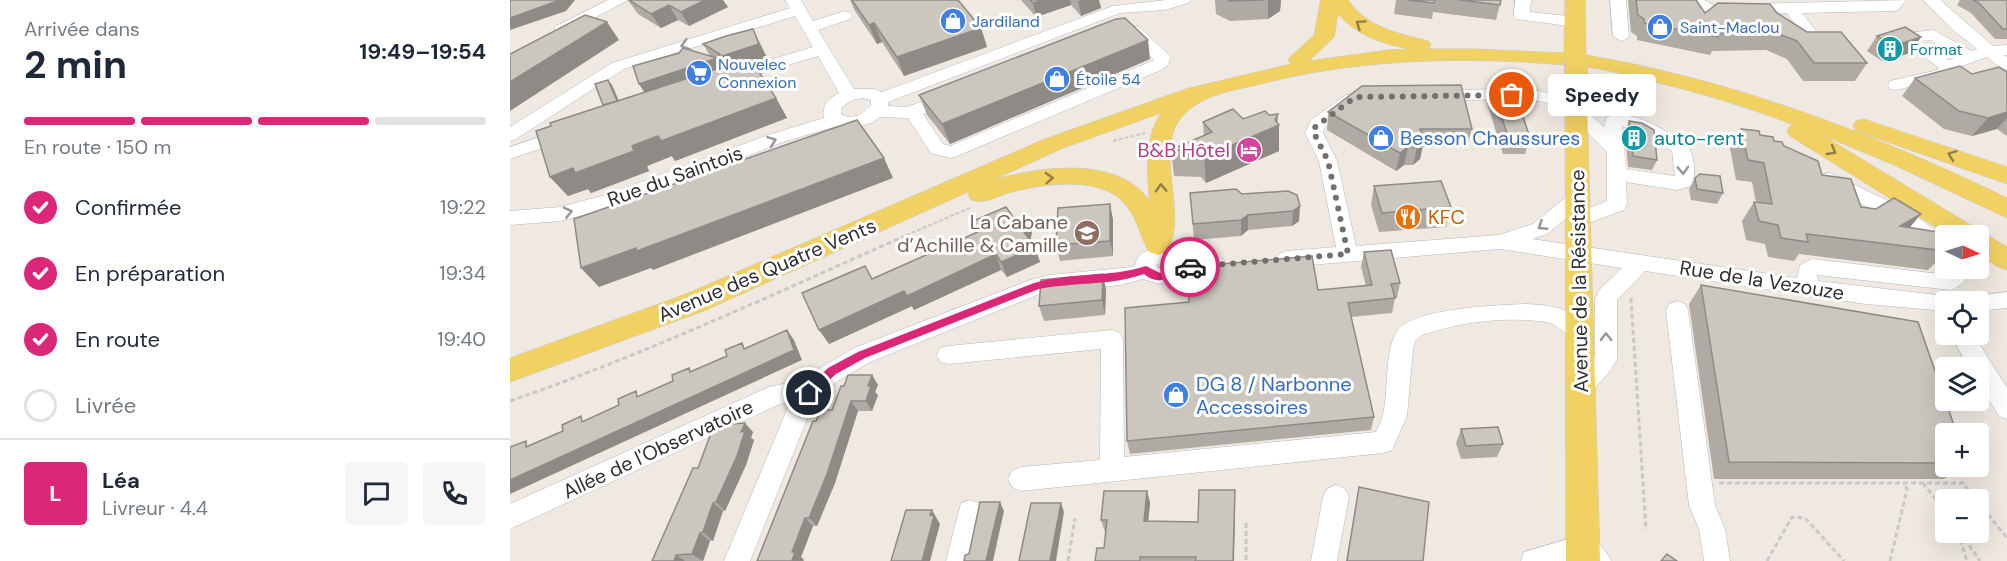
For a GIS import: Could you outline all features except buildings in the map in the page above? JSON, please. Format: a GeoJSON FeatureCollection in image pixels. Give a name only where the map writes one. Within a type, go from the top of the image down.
{"type":"FeatureCollection","features":[{"type":"Feature","properties":{"kind":"main road"},"geometry":{"type":"LineString","coordinates":[[1298,59],[1324,37],[1331,0]]}},
{"type":"Feature","properties":{"kind":"main road"},"geometry":{"type":"LineString","coordinates":[[1338,0],[1351,18],[1370,30],[1402,42],[1431,46]]}},
{"type":"Feature","properties":{"kind":"main road","name":"Avenue de la Résistance"},"geometry":{"type":"LineString","coordinates":[[1575,0],[1578,253],[1572,317],[1580,385],[1588,557]]}},
{"type":"Feature","properties":{"kind":"main road","name":"Avenue des Quatre Vents"},"geometry":{"type":"LineString","coordinates":[[1053,144],[1091,122],[1154,98],[1240,72],[1298,59],[1368,50],[1431,46],[1515,49],[1588,61],[1682,81],[1796,116],[1875,147],[2007,209]]}},
{"type":"Feature","properties":{"kind":"main road","name":"Avenue des Quatre Vents"},"geometry":{"type":"LineString","coordinates":[[510,370],[740,283],[1053,144],[1194,94],[1295,69],[1388,56],[1474,55],[1588,61]]}},
{"type":"Feature","properties":{"kind":"main road"},"geometry":{"type":"LineString","coordinates":[[1682,81],[1732,88],[1806,107],[1923,145],[2007,176]]}},
{"type":"Feature","properties":{"kind":"main road"},"geometry":{"type":"LineString","coordinates":[[1159,259],[1163,230],[1160,155],[1162,133],[1168,121],[1194,94]]}},
{"type":"Feature","properties":{"kind":"main road"},"geometry":{"type":"LineString","coordinates":[[1725,94],[1777,119],[1953,225]]}},
{"type":"Feature","properties":{"kind":"main road"},"geometry":{"type":"LineString","coordinates":[[740,283],[803,270],[991,189],[1027,180],[1077,177],[1097,179],[1117,187],[1135,199],[1141,208],[1159,259]]}},
{"type":"Feature","properties":{"kind":"main road"},"geometry":{"type":"LineString","coordinates":[[1989,249],[2005,261]]}},
{"type":"Feature","properties":{"kind":"main road"},"geometry":{"type":"LineString","coordinates":[[510,352],[586,328],[671,311]]}},
{"type":"Feature","properties":{"kind":"street"},"geometry":{"type":"LineString","coordinates":[[543,39],[620,0]]}},
{"type":"Feature","properties":{"kind":"street"},"geometry":{"type":"LineString","coordinates":[[570,26],[640,0]]}},
{"type":"Feature","properties":{"kind":"street"},"geometry":{"type":"LineString","coordinates":[[878,105],[1118,9],[1165,5],[1183,0]]}},
{"type":"Feature","properties":{"kind":"street"},"geometry":{"type":"LineString","coordinates":[[1524,0],[1522,16],[1576,32]]}},
{"type":"Feature","properties":{"kind":"street"},"geometry":{"type":"LineString","coordinates":[[1618,0],[1621,36]]}},
{"type":"Feature","properties":{"kind":"street"},"geometry":{"type":"LineString","coordinates":[[1695,0],[1703,8],[1712,10],[1894,6],[1898,0]]}},
{"type":"Feature","properties":{"kind":"street"},"geometry":{"type":"LineString","coordinates":[[1931,0],[2007,65]]}},
{"type":"Feature","properties":{"kind":"street"},"geometry":{"type":"LineString","coordinates":[[510,135],[618,66],[741,28],[796,5],[849,95]]}},
{"type":"Feature","properties":{"kind":"street"},"geometry":{"type":"LineString","coordinates":[[1762,9],[1784,35],[1800,40],[1811,39],[1812,36],[1791,8]]}},
{"type":"Feature","properties":{"kind":"street"},"geometry":{"type":"LineString","coordinates":[[809,28],[845,16]]}},
{"type":"Feature","properties":{"kind":"street"},"geometry":{"type":"LineString","coordinates":[[913,112],[937,148],[951,152],[1155,67],[1162,62],[1163,57],[1132,30],[1120,30],[1109,34]]}},
{"type":"Feature","properties":{"kind":"street"},"geometry":{"type":"LineString","coordinates":[[1947,66],[1905,37],[1934,35],[1971,57]]}},
{"type":"Feature","properties":{"kind":"street"},"geometry":{"type":"LineString","coordinates":[[711,84],[822,49]]}},
{"type":"Feature","properties":{"kind":"street"},"geometry":{"type":"LineString","coordinates":[[1947,66],[1988,51],[2007,50]]}},
{"type":"Feature","properties":{"kind":"street"},"geometry":{"type":"LineString","coordinates":[[1896,85],[1945,74],[1947,66]]}},
{"type":"Feature","properties":{"kind":"street"},"geometry":{"type":"LineString","coordinates":[[836,120],[831,112],[832,107],[849,95],[868,93],[878,105],[903,114],[967,90]]}},
{"type":"Feature","properties":{"kind":"street"},"geometry":{"type":"LineString","coordinates":[[1261,261],[1500,242],[1529,234],[1578,209],[1617,205],[1616,152],[1613,145],[1577,108],[1542,95],[1417,96]]}},
{"type":"Feature","properties":{"kind":"street"},"geometry":{"type":"LineString","coordinates":[[1348,254],[1328,161],[1314,133],[1317,124],[1354,98],[1371,97]]}},
{"type":"Feature","properties":{"kind":"street","name":"Rue du Saintois"},"geometry":{"type":"LineString","coordinates":[[510,218],[560,214],[603,203],[777,138],[836,120],[859,121],[878,105]]}},
{"type":"Feature","properties":{"kind":"street"},"geometry":{"type":"LineString","coordinates":[[1613,145],[1613,121],[1616,119],[1631,121],[1681,148],[1684,181],[1677,183],[1618,174]]}},
{"type":"Feature","properties":{"kind":"street"},"geometry":{"type":"LineString","coordinates":[[510,153],[580,130]]}},
{"type":"Feature","properties":{"kind":"street"},"geometry":{"type":"LineString","coordinates":[[1809,171],[1839,183],[1896,213],[1935,240]]}},
{"type":"Feature","properties":{"kind":"street","name":"Rue de la Vezouze"},"geometry":{"type":"LineString","coordinates":[[1500,242],[1905,302],[1935,304]]}},
{"type":"Feature","properties":{"kind":"street"},"geometry":{"type":"LineString","coordinates":[[737,561],[795,418],[809,393],[832,371],[862,355],[1037,286],[1062,281],[1126,276],[1159,259],[1238,263]]}},
{"type":"Feature","properties":{"kind":"street"},"geometry":{"type":"LineString","coordinates":[[1580,385],[1606,359],[1606,299],[1641,262]]}},
{"type":"Feature","properties":{"kind":"street"},"geometry":{"type":"LineString","coordinates":[[1807,287],[1807,271],[1812,267],[1940,282],[1951,282],[1954,279]]}},
{"type":"Feature","properties":{"kind":"street"},"geometry":{"type":"LineString","coordinates":[[1989,302],[2007,300]]}},
{"type":"Feature","properties":{"kind":"street"},"geometry":{"type":"LineString","coordinates":[[1677,310],[1702,505],[1713,529],[1717,561]]}},
{"type":"Feature","properties":{"kind":"street"},"geometry":{"type":"LineString","coordinates":[[1021,479],[1383,442],[1393,429],[1397,414],[1400,356],[1407,334],[1413,327],[1439,320],[1508,313],[1538,312],[1572,317]]}},
{"type":"Feature","properties":{"kind":"street"},"geometry":{"type":"LineString","coordinates":[[948,355],[1112,339],[1112,470]]}},
{"type":"Feature","properties":{"kind":"street"},"geometry":{"type":"LineString","coordinates":[[1968,345],[2007,410]]}},
{"type":"Feature","properties":{"kind":"street","name":"Allée de l'Observatoire"},"geometry":{"type":"LineString","coordinates":[[510,517],[777,394],[809,393]]}},
{"type":"Feature","properties":{"kind":"street"},"geometry":{"type":"LineString","coordinates":[[1324,561],[1336,497]]}},
{"type":"Feature","properties":{"kind":"street"},"geometry":{"type":"LineString","coordinates":[[959,561],[970,512]]}},
{"type":"Feature","properties":{"kind":"street"},"geometry":{"type":"LineString","coordinates":[[1534,561],[1588,557]]}},
{"type":"Feature","properties":{"kind":"path"},"geometry":{"type":"LineString","coordinates":[[1105,144],[1144,133],[1162,133]]}},
{"type":"Feature","properties":{"kind":"path"},"geometry":{"type":"LineString","coordinates":[[510,401],[572,381],[672,340],[975,206]]}},
{"type":"Feature","properties":{"kind":"path"},"geometry":{"type":"LineString","coordinates":[[1631,292],[1646,530]]}},
{"type":"Feature","properties":{"kind":"path"},"geometry":{"type":"LineString","coordinates":[[1699,483],[1963,483],[1968,489]]}},
{"type":"Feature","properties":{"kind":"path"},"geometry":{"type":"LineString","coordinates":[[1890,561],[1907,489],[1903,483]]}},
{"type":"Feature","properties":{"kind":"path"},"geometry":{"type":"LineString","coordinates":[[1923,483],[1935,499]]}},
{"type":"Feature","properties":{"kind":"path"},"geometry":{"type":"LineString","coordinates":[[1989,516],[2007,538]]}},
{"type":"Feature","properties":{"kind":"path"},"geometry":{"type":"LineString","coordinates":[[1068,561],[1075,518]]}},
{"type":"Feature","properties":{"kind":"path"},"geometry":{"type":"LineString","coordinates":[[1767,561],[1792,518],[1805,518],[1844,561]]}},
{"type":"Feature","properties":{"kind":"path"},"geometry":{"type":"LineString","coordinates":[[1246,523],[1246,561]]}},
{"type":"Feature","properties":{"kind":"path"},"geometry":{"type":"LineString","coordinates":[[1962,543],[1966,561]]}},
{"type":"Feature","properties":{"kind":"path"},"geometry":{"type":"LineString","coordinates":[[1967,543],[1980,561]]}},
{"type":"Feature","properties":{"kind":"way so far"},"geometry":{"type":"LineString","coordinates":[[1190,267],[1348,254],[1328,161],[1314,133],[1314,128],[1354,98],[1512,95]]}},
{"type":"Feature","properties":{"kind":"place","name":"Jardiland"},"geometry":{"type":"Point","coordinates":[953,21]}},
{"type":"Feature","properties":{"kind":"place","name":"Saint-Maclou"},"geometry":{"type":"Point","coordinates":[1660,27]}},
{"type":"Feature","properties":{"kind":"place","name":"Format"},"geometry":{"type":"Point","coordinates":[1890,49]}},
{"type":"Feature","properties":{"kind":"place","name":"Nouvelec Connexion"},"geometry":{"type":"Point","coordinates":[699,73]}},
{"type":"Feature","properties":{"kind":"place","name":"Étoile 54"},"geometry":{"type":"Point","coordinates":[1057,79]}},
{"type":"Feature","properties":{"kind":"place","name":"Speedy"},"geometry":{"type":"Point","coordinates":[1512,95]}},
{"type":"Feature","properties":{"kind":"place","name":"Besson Chaussures"},"geometry":{"type":"Point","coordinates":[1381,138]}},
{"type":"Feature","properties":{"kind":"place","name":"auto-rent"},"geometry":{"type":"Point","coordinates":[1634,138]}},
{"type":"Feature","properties":{"kind":"place","name":"B&B Hôtel"},"geometry":{"type":"Point","coordinates":[1249,150]}},
{"type":"Feature","properties":{"kind":"place","name":"KFC"},"geometry":{"type":"Point","coordinates":[1408,217]}},
{"type":"Feature","properties":{"kind":"place","name":"La Cabane d’Achille & Camille"},"geometry":{"type":"Point","coordinates":[1087,233]}},
{"type":"Feature","properties":{"kind":"place","name":"DG 8 / Narbonne Accessoires"},"geometry":{"type":"Point","coordinates":[1176,395]}},
{"type":"Feature","properties":{"kind":"route"},"geometry":{"type":"LineString","coordinates":[[809,393],[832,371],[862,355],[1037,286],[1062,281],[1126,276],[1146,270],[1151,275],[1160,277],[1171,273],[1174,267],[1190,267]]}}]}
